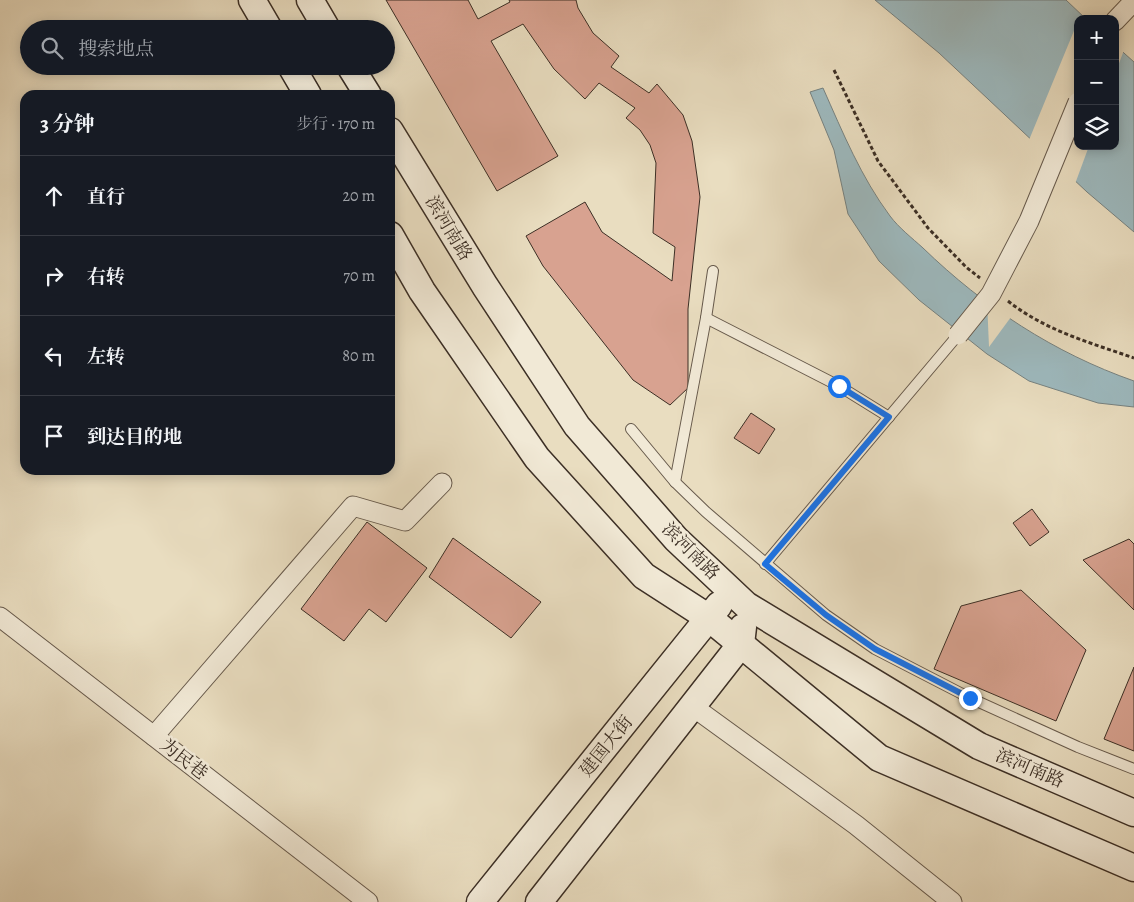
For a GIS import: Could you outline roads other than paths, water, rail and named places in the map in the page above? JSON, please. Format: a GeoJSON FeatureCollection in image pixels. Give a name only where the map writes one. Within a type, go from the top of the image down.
{"type":"FeatureCollection","features":[{"type":"Feature","properties":{"kind":"main road"},"geometry":{"type":"LineString","coordinates":[[252,0],[264,20]]}},
{"type":"Feature","properties":{"kind":"main road"},"geometry":{"type":"LineString","coordinates":[[310,0],[322,20]]}},
{"type":"Feature","properties":{"kind":"main road"},"geometry":{"type":"LineString","coordinates":[[296,75],[305,90]]}},
{"type":"Feature","properties":{"kind":"main road"},"geometry":{"type":"LineString","coordinates":[[356,75],[365,90]]}},
{"type":"Feature","properties":{"kind":"main road","name":"滨河南路"},"geometry":{"type":"LineString","coordinates":[[395,139],[485,286],[577,426],[676,539],[738,597],[979,746],[1134,813]]}},
{"type":"Feature","properties":{"kind":"main road"},"geometry":{"type":"LineString","coordinates":[[395,244],[422,291],[537,458],[644,576],[709,618],[879,758],[1134,868]]}},
{"type":"Feature","properties":{"kind":"main road"},"geometry":{"type":"LineString","coordinates":[[539,902],[741,644],[738,597]]}},
{"type":"Feature","properties":{"kind":"main road","name":"建国大街"},"geometry":{"type":"LineString","coordinates":[[480,902],[709,618],[738,597]]}},
{"type":"Feature","properties":{"kind":"street"},"geometry":{"type":"LineString","coordinates":[[1119,16],[1134,1]]}},
{"type":"Feature","properties":{"kind":"street"},"geometry":{"type":"LineString","coordinates":[[958,335],[990,294],[1029,221],[1077,105]]}},
{"type":"Feature","properties":{"kind":"street"},"geometry":{"type":"LineString","coordinates":[[154,736],[353,506],[405,521],[442,483]]}},
{"type":"Feature","properties":{"kind":"street","name":"为民巷"},"geometry":{"type":"LineString","coordinates":[[0,617],[368,902]]}},
{"type":"Feature","properties":{"kind":"street"},"geometry":{"type":"LineString","coordinates":[[692,706],[856,825],[952,902]]}},
{"type":"Feature","properties":{"kind":"lane"},"geometry":{"type":"LineString","coordinates":[[675,482],[706,318],[712,271]]}},
{"type":"Feature","properties":{"kind":"lane"},"geometry":{"type":"LineString","coordinates":[[706,318],[839,386],[889,417]]}},
{"type":"Feature","properties":{"kind":"lane"},"geometry":{"type":"LineString","coordinates":[[765,564],[958,335]]}},
{"type":"Feature","properties":{"kind":"lane"},"geometry":{"type":"LineString","coordinates":[[630,429],[675,482],[765,564],[826,615],[875,649],[970,698],[1078,747],[1134,769]]}},
{"type":"Feature","properties":{"kind":"water"},"geometry":{"type":"Polygon","coordinates":[[[875,0],[1066,0],[1082,15],[1074,15],[1074,150],[1119,150],[1119,49],[1134,62],[1134,232],[1087,192],[939,53],[875,0]]]}},
{"type":"Feature","properties":{"kind":"water"},"geometry":{"type":"Polygon","coordinates":[[[823,88],[861,170],[897,225],[946,270],[995,309],[1076,357],[1134,381],[1134,407],[1098,403],[1029,381],[987,354],[919,300],[879,261],[848,214],[834,150],[810,92],[823,88]]]}}]}
